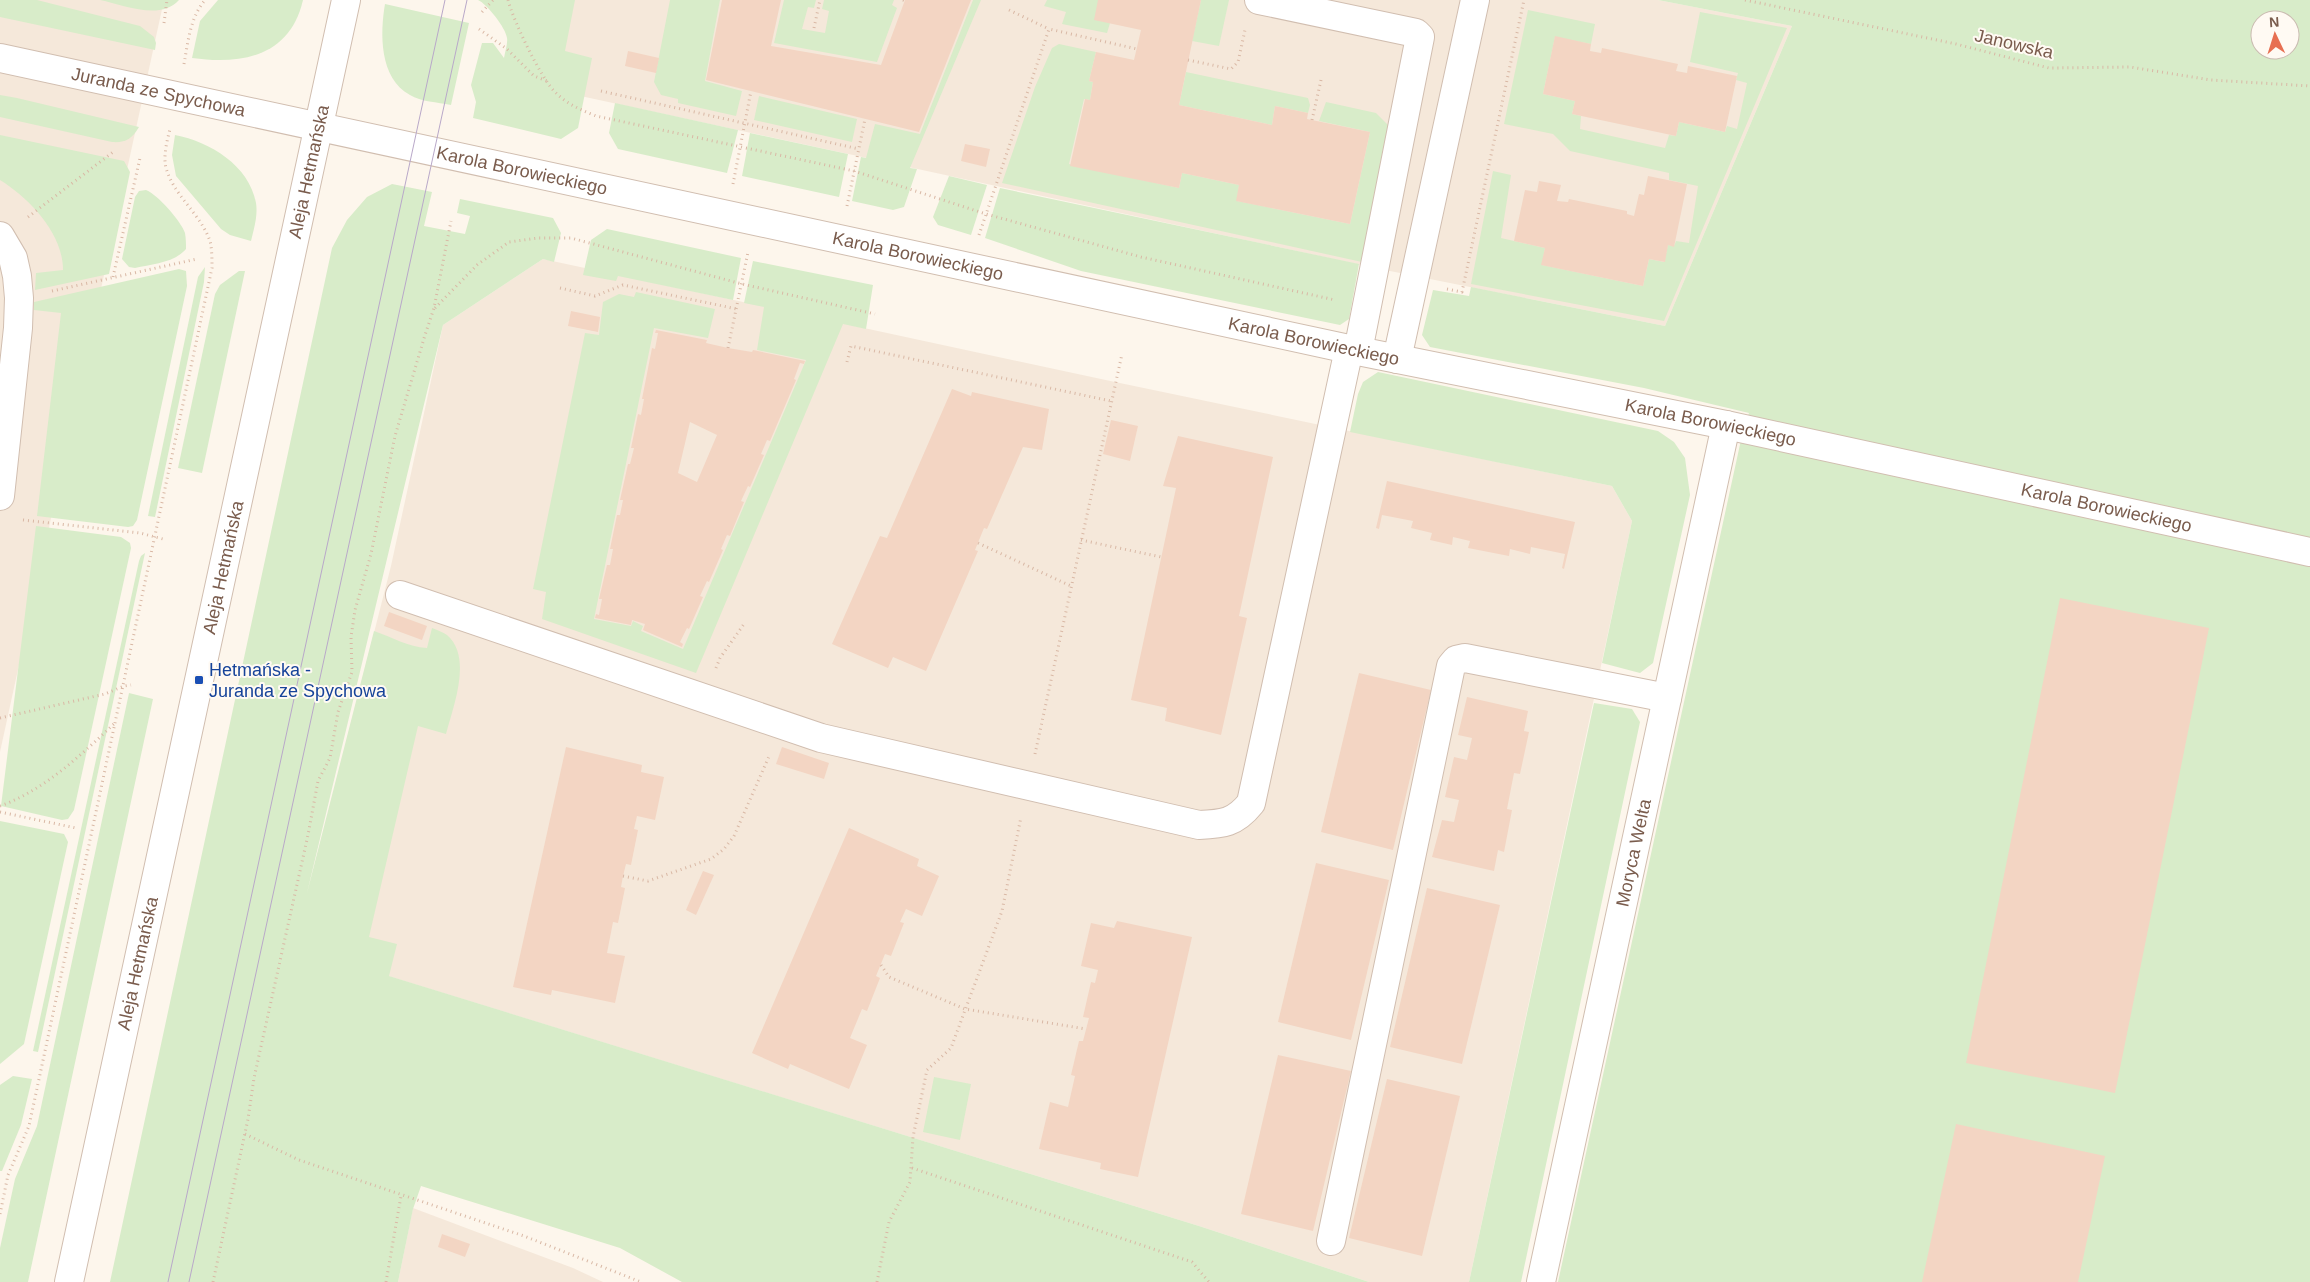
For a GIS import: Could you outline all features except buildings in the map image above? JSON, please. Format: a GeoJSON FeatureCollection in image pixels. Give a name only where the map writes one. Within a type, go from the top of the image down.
{"type":"FeatureCollection","features":[{"type":"Feature","properties":{"kind":"street","name":"Aleja Hetmańska"},"geometry":{"type":"LineString","coordinates":[[69,1282],[346,0]]}},
{"type":"Feature","properties":{"kind":"street"},"geometry":{"type":"LineString","coordinates":[[400,595],[835,742],[1199,825],[1220,824],[1241,816],[1251,803],[1256,785],[1354,350],[1367,307],[1420,37],[1416,33],[1259,0]]}},
{"type":"Feature","properties":{"kind":"street"},"geometry":{"type":"LineString","coordinates":[[1397,359],[1475,0]]}},
{"type":"Feature","properties":{"kind":"street","name":"Juranda ze Spychowa"},"geometry":{"type":"LineString","coordinates":[[0,58],[318,125]]}},
{"type":"Feature","properties":{"kind":"street","name":"Karola Borowieckiego"},"geometry":{"type":"LineString","coordinates":[[318,125],[1354,350],[1726,426],[2310,552]]}},
{"type":"Feature","properties":{"kind":"street"},"geometry":{"type":"LineString","coordinates":[[0,236],[13,258],[19,298],[18,328],[0,496]]}},
{"type":"Feature","properties":{"kind":"street","name":"Moryca Welta"},"geometry":{"type":"LineString","coordinates":[[1541,1282],[1726,426]]}},
{"type":"Feature","properties":{"kind":"street"},"geometry":{"type":"LineString","coordinates":[[1332,1241],[1451,666],[1456,660],[1465,658],[1667,698]]}},
{"type":"Feature","properties":{"kind":"path"},"geometry":{"type":"LineString","coordinates":[[164,23],[167,0]]}},
{"type":"Feature","properties":{"kind":"path"},"geometry":{"type":"LineString","coordinates":[[0,1214],[8,1175],[29,1126],[117,722],[212,268],[211,243],[206,230],[191,206],[175,188],[166,166],[166,147],[193,20],[197,9],[205,0]]}},
{"type":"Feature","properties":{"kind":"path"},"geometry":{"type":"LineString","coordinates":[[482,12],[493,0]]}},
{"type":"Feature","properties":{"kind":"path"},"geometry":{"type":"LineString","coordinates":[[508,0],[512,16],[554,91],[571,105],[596,116],[854,171],[986,214],[1141,257],[1367,307]]}},
{"type":"Feature","properties":{"kind":"path"},"geometry":{"type":"LineString","coordinates":[[814,28],[820,0]]}},
{"type":"Feature","properties":{"kind":"path"},"geometry":{"type":"LineString","coordinates":[[1463,286],[1524,0]]}},
{"type":"Feature","properties":{"kind":"path","name":"Janowska"},"geometry":{"type":"LineString","coordinates":[[1745,0],[1956,44],[2049,68],[2130,66],[2211,80],[2310,86]]}},
{"type":"Feature","properties":{"kind":"path"},"geometry":{"type":"LineString","coordinates":[[1009,10],[1049,29],[1137,49]]}},
{"type":"Feature","properties":{"kind":"path"},"geometry":{"type":"LineString","coordinates":[[1188,60],[1231,69],[1238,62],[1245,27]]}},
{"type":"Feature","properties":{"kind":"path"},"geometry":{"type":"LineString","coordinates":[[479,29],[507,49],[534,76],[547,81]]}},
{"type":"Feature","properties":{"kind":"path"},"geometry":{"type":"LineString","coordinates":[[968,266],[1049,29]]}},
{"type":"Feature","properties":{"kind":"path"},"geometry":{"type":"LineString","coordinates":[[1312,120],[1321,80]]}},
{"type":"Feature","properties":{"kind":"path"},"geometry":{"type":"LineString","coordinates":[[601,91],[859,148]]}},
{"type":"Feature","properties":{"kind":"path"},"geometry":{"type":"LineString","coordinates":[[727,214],[751,91]]}},
{"type":"Feature","properties":{"kind":"path"},"geometry":{"type":"LineString","coordinates":[[840,238],[865,119]]}},
{"type":"Feature","properties":{"kind":"path"},"geometry":{"type":"LineString","coordinates":[[26,219],[113,152]]}},
{"type":"Feature","properties":{"kind":"path"},"geometry":{"type":"LineString","coordinates":[[113,277],[140,158]]}},
{"type":"Feature","properties":{"kind":"path"},"geometry":{"type":"LineString","coordinates":[[728,348],[755,220]]}},
{"type":"Feature","properties":{"kind":"path"},"geometry":{"type":"LineString","coordinates":[[213,1282],[245,1134],[254,1078],[308,835],[311,809],[318,781],[330,758],[338,712],[352,672],[352,637],[355,610],[371,554],[395,436],[434,308],[451,221]]}},
{"type":"Feature","properties":{"kind":"path"},"geometry":{"type":"LineString","coordinates":[[434,308],[477,265],[509,242],[538,238],[571,238],[742,284],[875,314]]}},
{"type":"Feature","properties":{"kind":"path"},"geometry":{"type":"LineString","coordinates":[[19,298],[197,259]]}},
{"type":"Feature","properties":{"kind":"path"},"geometry":{"type":"LineString","coordinates":[[560,288],[595,296],[622,285],[737,309]]}},
{"type":"Feature","properties":{"kind":"path"},"geometry":{"type":"LineString","coordinates":[[847,362],[851,346],[1111,401]]}},
{"type":"Feature","properties":{"kind":"path"},"geometry":{"type":"LineString","coordinates":[[1115,382],[1122,354]]}},
{"type":"Feature","properties":{"kind":"path"},"geometry":{"type":"LineString","coordinates":[[19,519],[140,533],[163,539]]}},
{"type":"Feature","properties":{"kind":"path"},"geometry":{"type":"LineString","coordinates":[[1081,540],[1161,557]]}},
{"type":"Feature","properties":{"kind":"path"},"geometry":{"type":"LineString","coordinates":[[978,543],[1071,586]]}},
{"type":"Feature","properties":{"kind":"path"},"geometry":{"type":"LineString","coordinates":[[704,699],[720,658],[744,624]]}},
{"type":"Feature","properties":{"kind":"path"},"geometry":{"type":"LineString","coordinates":[[0,718],[105,694],[131,685]]}},
{"type":"Feature","properties":{"kind":"path"},"geometry":{"type":"LineString","coordinates":[[0,806],[29,793],[83,753],[117,722]]}},
{"type":"Feature","properties":{"kind":"path"},"geometry":{"type":"LineString","coordinates":[[623,876],[648,881],[711,859],[724,849],[734,836],[783,726]]}},
{"type":"Feature","properties":{"kind":"path"},"geometry":{"type":"LineString","coordinates":[[0,812],[76,828]]}},
{"type":"Feature","properties":{"kind":"path"},"geometry":{"type":"LineString","coordinates":[[881,965],[889,977],[965,1009],[1086,1030]]}},
{"type":"Feature","properties":{"kind":"path"},"geometry":{"type":"LineString","coordinates":[[245,1134],[300,1160],[401,1196],[524,1236],[640,1282]]}},
{"type":"Feature","properties":{"kind":"path"},"geometry":{"type":"LineString","coordinates":[[877,1282],[889,1222],[910,1182],[913,1137]]}},
{"type":"Feature","properties":{"kind":"path"},"geometry":{"type":"LineString","coordinates":[[912,1168],[1192,1262],[1209,1282]]}},
{"type":"Feature","properties":{"kind":"path"},"geometry":{"type":"LineString","coordinates":[[386,1282],[401,1196]]}},
{"type":"Feature","properties":{"kind":"shaded area"},"geometry":{"type":"Polygon","coordinates":[[[0,0],[164,0],[0,752],[0,0]]]}},
{"type":"Feature","properties":{"kind":"shaded area"},"geometry":{"type":"Polygon","coordinates":[[[519,0],[1658,0],[1792,26],[1665,326],[1375,268],[576,95],[519,0]]]}},
{"type":"Feature","properties":{"kind":"shaded area"},"geometry":{"type":"Polygon","coordinates":[[[543,259],[1115,382],[1612,486],[1632,521],[1469,1282],[1369,1282],[1199,1226],[294,947],[391,566],[443,325],[543,259]]]}},
{"type":"Feature","properties":{"kind":"shaded area"},"geometry":{"type":"Polygon","coordinates":[[[413,1208],[573,1268],[603,1282],[398,1282],[413,1208]]]}},
{"type":"Feature","properties":{"kind":"green space"},"geometry":{"type":"Polygon","coordinates":[[[0,0],[37,0],[140,26],[154,37],[156,43],[155,50],[0,17],[0,0]]]}},
{"type":"Feature","properties":{"kind":"green space"},"geometry":{"type":"Polygon","coordinates":[[[100,0],[179,0],[162,10],[152,11],[100,0]]]}},
{"type":"Feature","properties":{"kind":"green space"},"geometry":{"type":"Polygon","coordinates":[[[218,0],[303,0],[297,19],[287,34],[276,45],[262,53],[229,60],[192,58],[200,21],[218,0]]]}},
{"type":"Feature","properties":{"kind":"green space"},"geometry":{"type":"Polygon","coordinates":[[[478,0],[575,0],[565,51],[592,58],[578,128],[561,139],[473,118],[476,102],[471,85],[482,43],[493,43],[504,58],[507,45],[506,34],[496,17],[478,0]]]}},
{"type":"Feature","properties":{"kind":"green space"},"geometry":{"type":"Polygon","coordinates":[[[670,0],[720,0],[705,81],[742,91],[736,116],[678,103],[678,99],[661,95],[654,82],[670,0]]]}},
{"type":"Feature","properties":{"kind":"green space"},"geometry":{"type":"Polygon","coordinates":[[[784,0],[816,0],[814,8],[808,7],[802,29],[825,33],[829,11],[822,9],[824,0],[894,0],[892,5],[897,8],[877,62],[774,43],[784,0]]]}},
{"type":"Feature","properties":{"kind":"green space"},"geometry":{"type":"Polygon","coordinates":[[[973,0],[981,0],[910,168],[917,169],[904,207],[893,210],[852,201],[861,157],[866,158],[875,124],[920,134],[973,0]]]}},
{"type":"Feature","properties":{"kind":"green space"},"geometry":{"type":"Polygon","coordinates":[[[1047,0],[1098,0],[1110,23],[1107,33],[1062,24],[1066,12],[1044,6],[1047,0]]]}},
{"type":"Feature","properties":{"kind":"green space"},"geometry":{"type":"Polygon","coordinates":[[[1201,0],[1229,0],[1219,46],[1192,41],[1201,0]]]}},
{"type":"Feature","properties":{"kind":"green space"},"geometry":{"type":"Polygon","coordinates":[[[1658,0],[2310,0],[2310,1282],[1558,1282],[1744,426],[1749,413],[1644,388],[1430,347],[1422,335],[1433,290],[1469,296],[1471,287],[1665,326],[1792,26],[1658,0]]]}},
{"type":"Feature","properties":{"kind":"green space"},"geometry":{"type":"Polygon","coordinates":[[[385,4],[469,23],[451,105],[414,97],[400,87],[392,78],[384,54],[382,28],[385,4]]]}},
{"type":"Feature","properties":{"kind":"green space"},"geometry":{"type":"Polygon","coordinates":[[[1528,10],[1595,24],[1591,44],[1555,37],[1543,94],[1575,101],[1572,114],[1581,116],[1580,129],[1665,148],[1669,135],[1676,136],[1679,122],[1725,132],[1727,126],[1737,129],[1747,83],[1736,80],[1738,73],[1690,62],[1700,12],[1787,28],[1664,321],[1471,284],[1493,171],[1511,175],[1501,238],[1545,248],[1542,265],[1643,286],[1649,259],[1664,262],[1668,245],[1674,246],[1676,241],[1689,243],[1698,186],[1669,180],[1669,173],[1570,151],[1553,134],[1504,124],[1528,10]]]}},
{"type":"Feature","properties":{"kind":"green space"},"geometry":{"type":"Polygon","coordinates":[[[1059,44],[1096,52],[1089,81],[1093,82],[1090,100],[1084,99],[1069,164],[1179,188],[1182,173],[1239,185],[1237,201],[1350,224],[1370,132],[1319,121],[1326,102],[1376,113],[1389,126],[1362,262],[1002,183],[1035,87],[1052,48],[1059,44]]]}},
{"type":"Feature","properties":{"kind":"green space"},"geometry":{"type":"Polygon","coordinates":[[[1186,72],[1308,98],[1310,105],[1308,113],[1275,106],[1272,125],[1179,105],[1186,72]]]}},
{"type":"Feature","properties":{"kind":"green space"},"geometry":{"type":"Polygon","coordinates":[[[0,95],[139,127],[134,135],[128,139],[121,142],[112,142],[0,117],[0,95]]]}},
{"type":"Feature","properties":{"kind":"green space"},"geometry":{"type":"Polygon","coordinates":[[[759,96],[857,119],[852,142],[754,120],[759,96]]]}},
{"type":"Feature","properties":{"kind":"green space"},"geometry":{"type":"Polygon","coordinates":[[[615,103],[738,130],[727,173],[618,149],[609,133],[615,103]]]}},
{"type":"Feature","properties":{"kind":"green space"},"geometry":{"type":"Polygon","coordinates":[[[750,133],[848,154],[839,197],[742,176],[750,133]]]}},
{"type":"Feature","properties":{"kind":"green space"},"geometry":{"type":"Polygon","coordinates":[[[0,135],[124,161],[130,172],[109,274],[35,290],[36,273],[63,270],[61,256],[51,230],[42,218],[22,196],[0,180],[0,135]]]}},
{"type":"Feature","properties":{"kind":"green space"},"geometry":{"type":"Polygon","coordinates":[[[175,135],[201,143],[226,157],[245,177],[252,189],[256,203],[251,241],[230,235],[221,229],[176,176],[172,155],[175,135]]]}},
{"type":"Feature","properties":{"kind":"green space"},"geometry":{"type":"Polygon","coordinates":[[[949,176],[987,185],[971,235],[938,225],[933,217],[949,176]]]}},
{"type":"Feature","properties":{"kind":"green space"},"geometry":{"type":"Polygon","coordinates":[[[392,184],[432,192],[424,226],[465,234],[470,216],[457,213],[460,199],[553,218],[561,233],[554,262],[543,259],[443,325],[307,893],[374,631],[407,644],[427,648],[432,628],[447,635],[455,644],[459,656],[459,683],[446,734],[418,726],[369,937],[397,944],[389,976],[1199,1226],[1369,1282],[682,1282],[620,1248],[421,1186],[413,1209],[398,1282],[110,1282],[332,248],[347,220],[367,197],[392,184]]]}},
{"type":"Feature","properties":{"kind":"green space"},"geometry":{"type":"Polygon","coordinates":[[[1000,188],[1359,264],[1349,319],[1340,325],[1081,271],[985,238],[1000,188]]]}},
{"type":"Feature","properties":{"kind":"green space"},"geometry":{"type":"Polygon","coordinates":[[[146,190],[162,202],[179,222],[185,233],[186,249],[169,260],[135,268],[129,267],[122,259],[135,197],[139,191],[146,190]]]}},
{"type":"Feature","properties":{"kind":"green space"},"geometry":{"type":"Polygon","coordinates":[[[607,229],[741,258],[733,300],[618,276],[616,281],[583,275],[591,240],[607,229]]]}},
{"type":"Feature","properties":{"kind":"green space"},"geometry":{"type":"Polygon","coordinates":[[[753,261],[873,285],[866,329],[843,324],[696,673],[542,619],[546,592],[533,589],[585,333],[599,335],[603,302],[619,294],[634,297],[636,292],[715,309],[708,338],[654,328],[594,619],[631,626],[633,621],[643,626],[641,631],[683,649],[806,360],[757,350],[764,307],[744,303],[753,261]]]}},
{"type":"Feature","properties":{"kind":"green space"},"geometry":{"type":"Polygon","coordinates":[[[205,267],[204,282],[155,517],[148,516],[198,277],[205,267]]]}},
{"type":"Feature","properties":{"kind":"green space"},"geometry":{"type":"Polygon","coordinates":[[[179,269],[186,271],[187,286],[137,520],[133,526],[128,527],[37,516],[61,313],[34,310],[34,302],[179,269]]]}},
{"type":"Feature","properties":{"kind":"green space"},"geometry":{"type":"Polygon","coordinates":[[[239,271],[245,271],[202,473],[178,468],[215,294],[220,285],[239,271]]]}},
{"type":"Feature","properties":{"kind":"green space"},"geometry":{"type":"Polygon","coordinates":[[[1378,372],[1658,431],[1674,442],[1685,458],[1690,495],[1653,663],[1640,673],[1602,663],[1632,521],[1612,486],[1350,432],[1358,394],[1363,382],[1378,372]]]}},
{"type":"Feature","properties":{"kind":"green space"},"geometry":{"type":"Polygon","coordinates":[[[36,526],[121,537],[130,543],[131,548],[74,810],[68,819],[62,820],[1,806],[36,526]]]}},
{"type":"Feature","properties":{"kind":"green space"},"geometry":{"type":"Polygon","coordinates":[[[145,553],[38,1052],[33,1051],[139,561],[145,553]]]}},
{"type":"Feature","properties":{"kind":"green space"},"geometry":{"type":"Polygon","coordinates":[[[129,693],[153,699],[28,1282],[0,1282],[0,1248],[15,1179],[37,1126],[129,693]]]}},
{"type":"Feature","properties":{"kind":"green space"},"geometry":{"type":"Polygon","coordinates":[[[1594,703],[1632,709],[1640,722],[1521,1282],[1469,1282],[1594,703]]]}},
{"type":"Feature","properties":{"kind":"green space"},"geometry":{"type":"Polygon","coordinates":[[[0,821],[64,834],[68,842],[24,1044],[0,1064],[0,821]]]}},
{"type":"Feature","properties":{"kind":"green space"},"geometry":{"type":"Polygon","coordinates":[[[13,1076],[32,1079],[21,1125],[2,1171],[0,1171],[0,1085],[13,1076]]]}},
{"type":"Feature","properties":{"kind":"green space"},"geometry":{"type":"Polygon","coordinates":[[[934,1077],[971,1084],[960,1140],[923,1132],[934,1077]]]}},
{"type":"Feature","properties":{"kind":"tram line"},"geometry":{"type":"LineString","coordinates":[[168,1282],[445,0]]}},
{"type":"Feature","properties":{"kind":"tram line"},"geometry":{"type":"LineString","coordinates":[[189,1282],[467,0]]}},
{"type":"Feature","properties":{"kind":"place","name":"Hetmańska - Juranda ze Spychowa"},"geometry":{"type":"Point","coordinates":[199,680]}}]}
